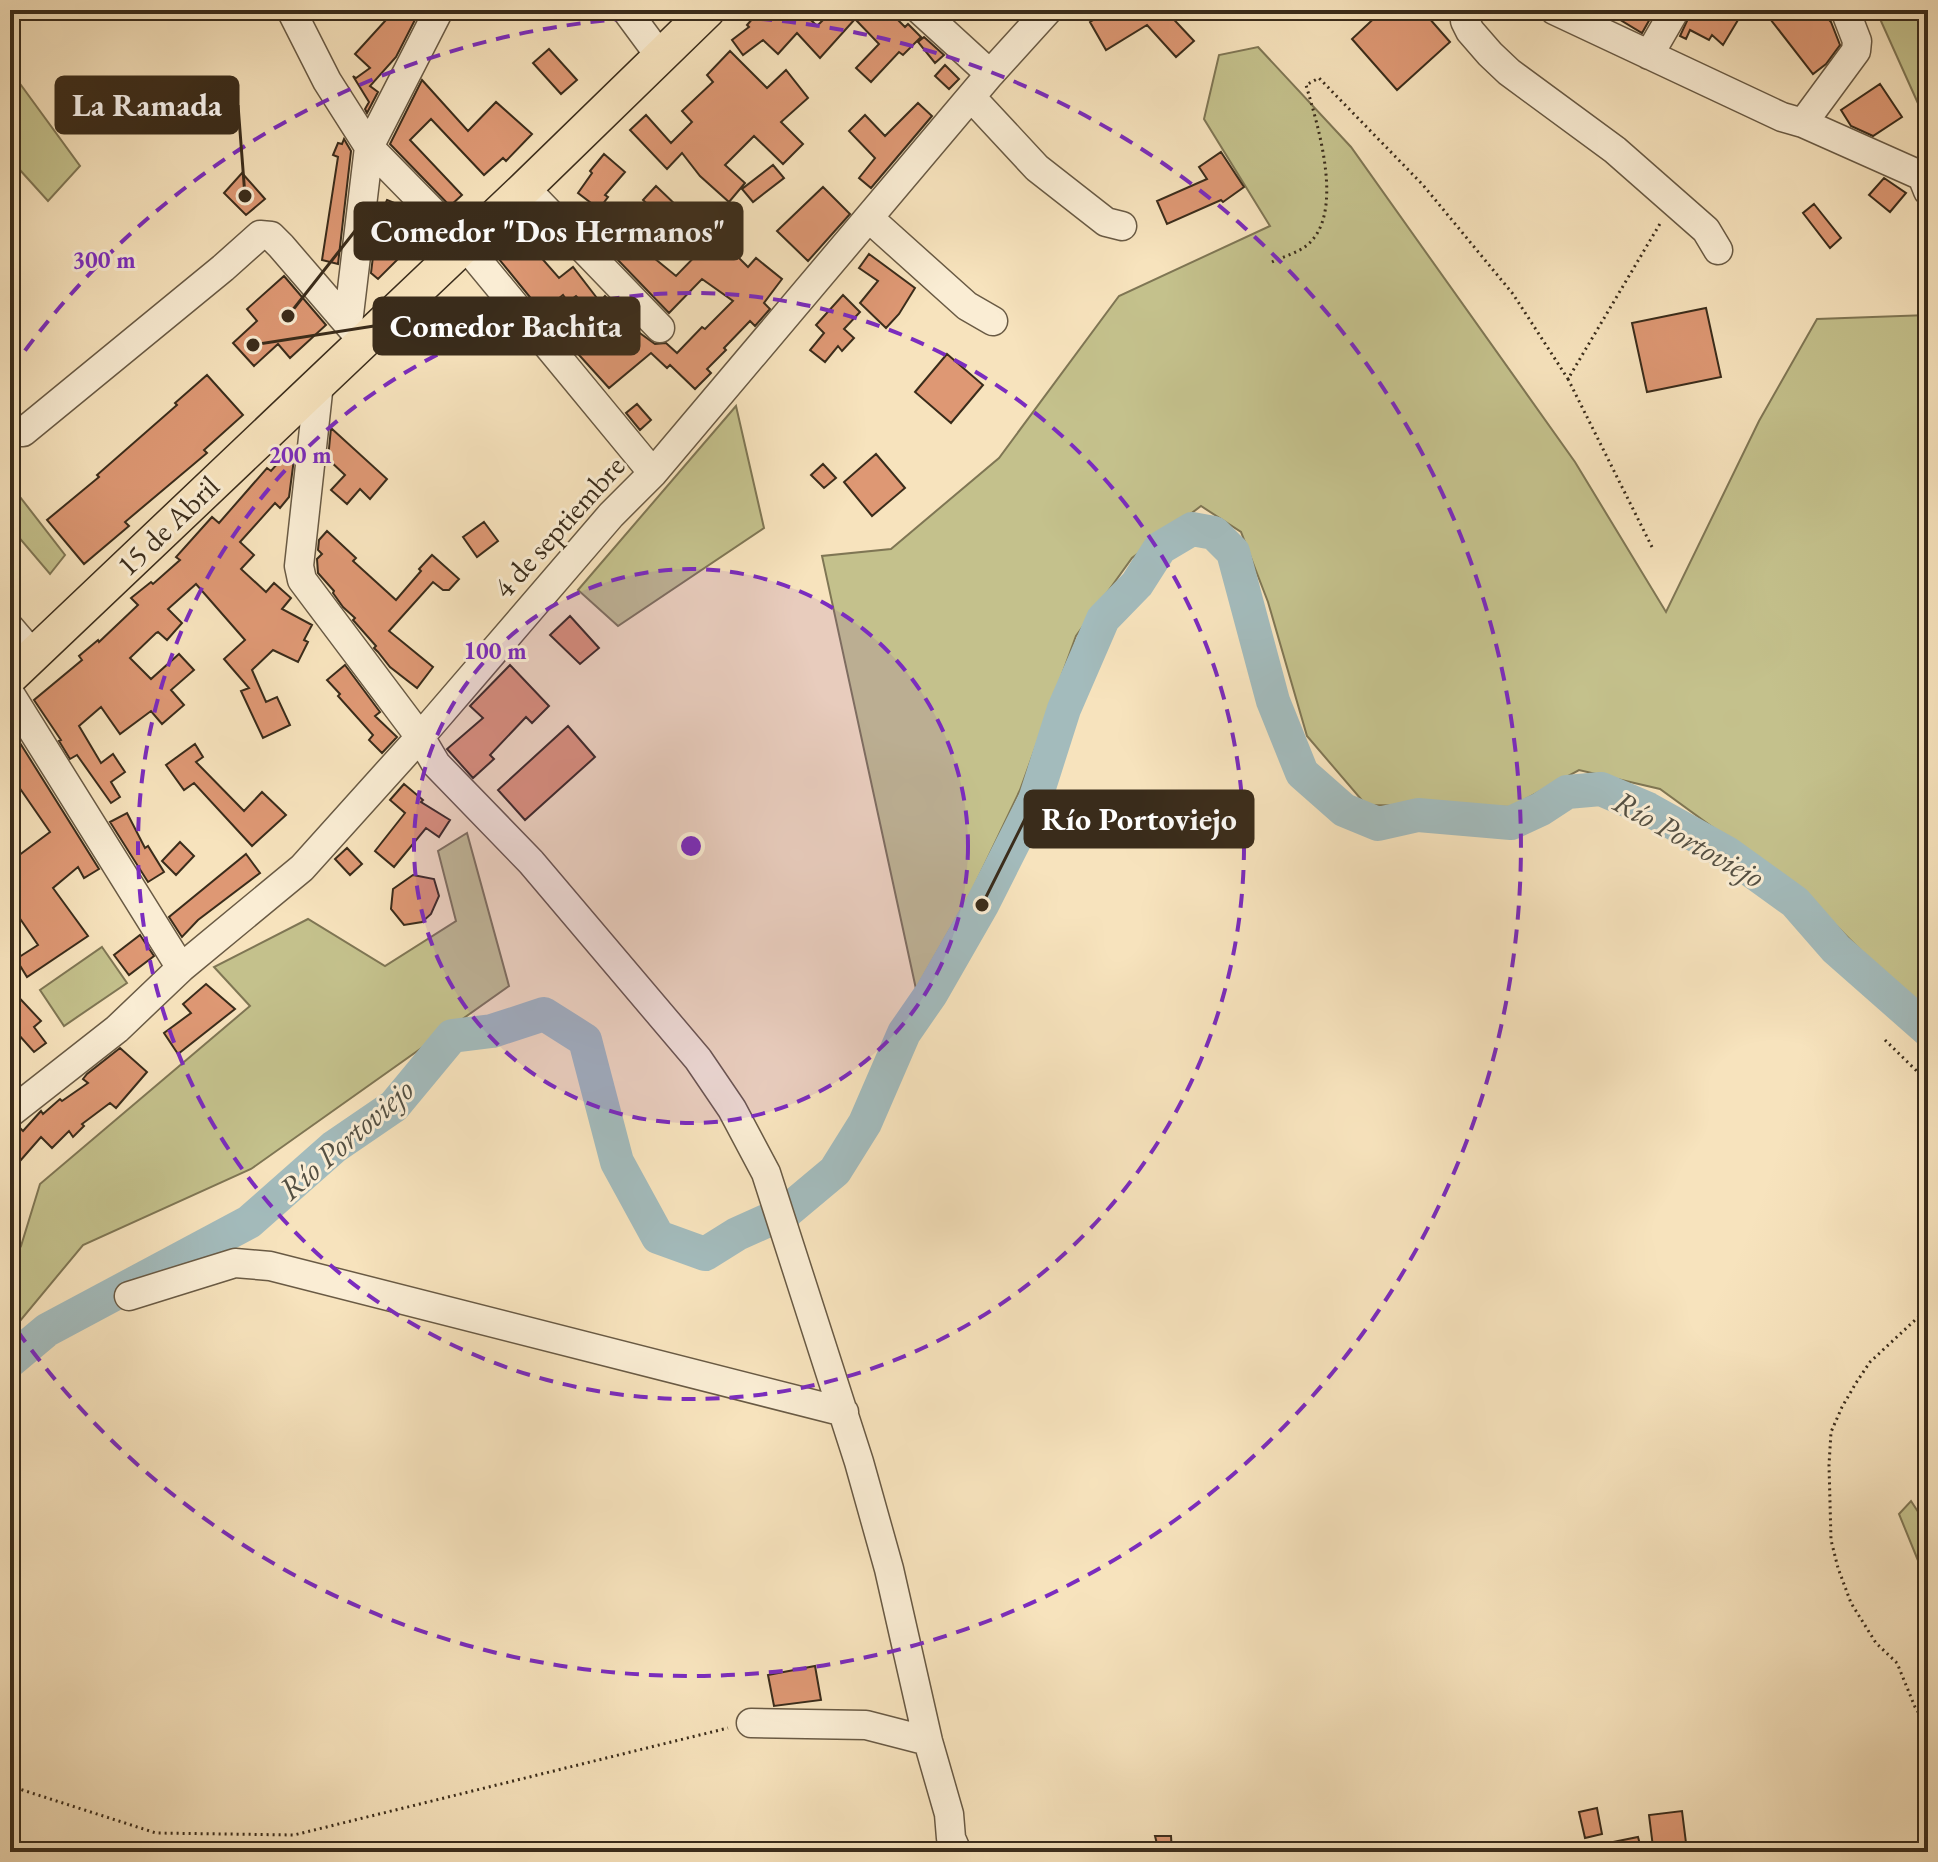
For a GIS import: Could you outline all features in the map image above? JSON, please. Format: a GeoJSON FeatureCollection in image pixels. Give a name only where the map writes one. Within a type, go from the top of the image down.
{"type":"FeatureCollection","features":[{"type":"Feature","properties":{"kind":"main road","name":"15 de Abril"},"geometry":{"type":"LineString","coordinates":[[22,666],[319,383],[356,332],[464,244],[708,10]]}},
{"type":"Feature","properties":{"kind":"street"},"geometry":{"type":"LineString","coordinates":[[291,10],[327,81],[369,147],[464,244],[653,473]]}},
{"type":"Feature","properties":{"kind":"street"},"geometry":{"type":"LineString","coordinates":[[356,332],[369,147],[439,10]]}},
{"type":"Feature","properties":{"kind":"street"},"geometry":{"type":"LineString","coordinates":[[626,10],[660,56]]}},
{"type":"Feature","properties":{"kind":"street"},"geometry":{"type":"LineString","coordinates":[[920,10],[990,74]]}},
{"type":"Feature","properties":{"kind":"street","name":"4 de septiembre"},"geometry":{"type":"LineString","coordinates":[[10,1113],[117,1029],[181,968],[302,868],[420,737],[611,515],[653,473],[990,74],[1048,10]]}},
{"type":"Feature","properties":{"kind":"street"},"geometry":{"type":"LineString","coordinates":[[1467,10],[1465,21],[1470,31],[1509,72],[1615,150],[1706,230],[1718,250]]}},
{"type":"Feature","properties":{"kind":"street"},"geometry":{"type":"LineString","coordinates":[[1554,10],[1782,117],[1803,123],[1922,176],[1928,191]]}},
{"type":"Feature","properties":{"kind":"street"},"geometry":{"type":"LineString","coordinates":[[1649,55],[1675,10]]}},
{"type":"Feature","properties":{"kind":"street"},"geometry":{"type":"LineString","coordinates":[[1803,123],[1856,51],[1857,41],[1845,10]]}},
{"type":"Feature","properties":{"kind":"street"},"geometry":{"type":"LineString","coordinates":[[971,97],[1037,168],[1106,222],[1122,226]]}},
{"type":"Feature","properties":{"kind":"street"},"geometry":{"type":"LineString","coordinates":[[525,188],[660,328]]}},
{"type":"Feature","properties":{"kind":"street"},"geometry":{"type":"LineString","coordinates":[[870,219],[967,306],[993,321]]}},
{"type":"Feature","properties":{"kind":"street"},"geometry":{"type":"LineString","coordinates":[[23,432],[260,235],[271,236],[356,332]]}},
{"type":"Feature","properties":{"kind":"street"},"geometry":{"type":"LineString","coordinates":[[319,383],[299,566],[302,580],[420,737],[436,764],[531,862],[698,1059],[732,1109],[766,1173],[844,1412],[889,1569],[928,1741],[949,1814],[951,1838],[957,1852]]}},
{"type":"Feature","properties":{"kind":"street"},"geometry":{"type":"LineString","coordinates":[[10,628],[22,666]]}},
{"type":"Feature","properties":{"kind":"street"},"geometry":{"type":"LineString","coordinates":[[10,694],[181,968]]}},
{"type":"Feature","properties":{"kind":"street"},"geometry":{"type":"LineString","coordinates":[[129,1296],[235,1263],[270,1266],[844,1412]]}},
{"type":"Feature","properties":{"kind":"street"},"geometry":{"type":"LineString","coordinates":[[751,1723],[866,1725],[928,1741]]}},
{"type":"Feature","properties":{"kind":"path"},"geometry":{"type":"LineString","coordinates":[[1272,262],[1307,246],[1322,224],[1328,194],[1317,121],[1306,85],[1319,78],[1443,209],[1513,294],[1568,379],[1652,547]]}},
{"type":"Feature","properties":{"kind":"path"},"geometry":{"type":"LineString","coordinates":[[1568,379],[1673,201]]}},
{"type":"Feature","properties":{"kind":"path"},"geometry":{"type":"LineString","coordinates":[[1885,1040],[1928,1082]]}},
{"type":"Feature","properties":{"kind":"path"},"geometry":{"type":"LineString","coordinates":[[1928,1308],[1870,1362],[1856,1383],[1831,1432],[1829,1465],[1831,1540],[1842,1580],[1851,1603],[1876,1643],[1897,1663],[1915,1707],[1928,1728]]}},
{"type":"Feature","properties":{"kind":"path"},"geometry":{"type":"LineString","coordinates":[[10,1786],[156,1833],[294,1835],[751,1723]]}},
{"type":"Feature","properties":{"kind":"shaded area"},"geometry":{"type":"Polygon","coordinates":[[[1876,10],[1928,10],[1928,115],[1921,110],[1876,10]]]}},
{"type":"Feature","properties":{"kind":"shaded area"},"geometry":{"type":"Polygon","coordinates":[[[1258,47],[1351,147],[1575,462],[1666,612],[1759,421],[1817,319],[1928,315],[1928,1013],[1889,979],[1807,896],[1660,789],[1579,770],[1511,807],[1366,805],[1307,736],[1268,602],[1241,532],[1201,506],[1132,558],[1076,636],[1020,790],[972,891],[916,989],[822,556],[891,549],[999,458],[1119,296],[1270,226],[1204,119],[1219,55],[1258,47]]]}},
{"type":"Feature","properties":{"kind":"shaded area"},"geometry":{"type":"Polygon","coordinates":[[[10,70],[80,166],[48,201],[10,159],[10,70]]]}},
{"type":"Feature","properties":{"kind":"shaded area"},"geometry":{"type":"Polygon","coordinates":[[[736,406],[764,528],[618,626],[578,590],[736,406]]]}},
{"type":"Feature","properties":{"kind":"shaded area"},"geometry":{"type":"Polygon","coordinates":[[[10,484],[65,555],[50,574],[10,527],[10,484]]]}},
{"type":"Feature","properties":{"kind":"shaded area"},"geometry":{"type":"Polygon","coordinates":[[[467,833],[509,986],[251,1169],[83,1245],[10,1333],[10,1264],[21,1246],[40,1184],[250,1006],[214,967],[308,919],[385,966],[456,921],[438,851],[467,833]]]}},
{"type":"Feature","properties":{"kind":"shaded area"},"geometry":{"type":"Polygon","coordinates":[[[102,947],[127,983],[64,1026],[40,990],[102,947]]]}},
{"type":"Feature","properties":{"kind":"shaded area"},"geometry":{"type":"Polygon","coordinates":[[[1911,1501],[1928,1527],[1928,1585],[1899,1514],[1911,1501]]]}},
{"type":"Feature","properties":{"kind":"building"},"geometry":{"type":"Polygon","coordinates":[[[395,10],[420,10],[396,57],[370,86],[378,92],[367,113],[365,109],[369,102],[353,76],[356,78],[370,68],[355,54],[395,10]]]}},
{"type":"Feature","properties":{"kind":"building"},"geometry":{"type":"Polygon","coordinates":[[[760,10],[801,10],[817,26],[833,10],[888,10],[921,37],[903,55],[899,52],[871,82],[856,68],[879,44],[855,19],[820,58],[797,33],[778,54],[763,40],[743,55],[732,40],[749,27],[747,25],[760,10]]]}},
{"type":"Feature","properties":{"kind":"building"},"geometry":{"type":"Polygon","coordinates":[[[1110,10],[1165,10],[1194,41],[1176,57],[1147,25],[1106,50],[1090,22],[1110,10]]]}},
{"type":"Feature","properties":{"kind":"building"},"geometry":{"type":"Polygon","coordinates":[[[1383,10],[1422,10],[1450,42],[1397,90],[1352,39],[1383,10]]]}},
{"type":"Feature","properties":{"kind":"building"},"geometry":{"type":"Polygon","coordinates":[[[1604,10],[1655,10],[1642,33],[1604,10]]]}},
{"type":"Feature","properties":{"kind":"building"},"geometry":{"type":"Polygon","coordinates":[[[1692,10],[1744,10],[1723,45],[1712,35],[1709,40],[1690,30],[1686,39],[1680,36],[1692,10]]]}},
{"type":"Feature","properties":{"kind":"building"},"geometry":{"type":"Polygon","coordinates":[[[1782,10],[1820,10],[1831,22],[1840,45],[1826,64],[1813,74],[1771,20],[1782,10]]]}},
{"type":"Feature","properties":{"kind":"building"},"geometry":{"type":"Polygon","coordinates":[[[924,37],[944,55],[935,63],[918,42],[924,37]]]}},
{"type":"Feature","properties":{"kind":"building"},"geometry":{"type":"Polygon","coordinates":[[[549,49],[577,80],[561,94],[533,63],[549,49]]]}},
{"type":"Feature","properties":{"kind":"building"},"geometry":{"type":"Polygon","coordinates":[[[730,51],[767,88],[786,70],[808,98],[781,122],[803,144],[783,164],[754,136],[725,165],[745,183],[729,202],[700,176],[682,153],[667,169],[630,130],[646,115],[671,143],[692,122],[682,111],[713,82],[707,75],[730,51]]]}},
{"type":"Feature","properties":{"kind":"building"},"geometry":{"type":"Polygon","coordinates":[[[945,65],[959,79],[949,89],[935,76],[945,65]]]}},
{"type":"Feature","properties":{"kind":"building"},"geometry":{"type":"Polygon","coordinates":[[[422,80],[468,131],[496,102],[532,134],[506,161],[503,158],[484,175],[431,119],[410,140],[462,195],[450,206],[390,144],[422,80]]]}},
{"type":"Feature","properties":{"kind":"building"},"geometry":{"type":"Polygon","coordinates":[[[1880,84],[1902,117],[1873,136],[1851,126],[1841,110],[1880,84]]]}},
{"type":"Feature","properties":{"kind":"building"},"geometry":{"type":"Polygon","coordinates":[[[918,103],[932,116],[871,188],[859,178],[875,158],[849,131],[865,115],[885,136],[918,103]]]}},
{"type":"Feature","properties":{"kind":"building"},"geometry":{"type":"Polygon","coordinates":[[[344,139],[351,151],[338,264],[322,260],[338,157],[333,155],[338,143],[342,144],[344,139]]]}},
{"type":"Feature","properties":{"kind":"building"},"geometry":{"type":"Polygon","coordinates":[[[1221,152],[1244,187],[1223,202],[1221,200],[1167,224],[1157,201],[1207,179],[1199,167],[1221,152]]]}},
{"type":"Feature","properties":{"kind":"building"},"geometry":{"type":"Polygon","coordinates":[[[604,154],[625,172],[605,195],[608,197],[599,209],[578,193],[604,154]]]}},
{"type":"Feature","properties":{"kind":"building"},"geometry":{"type":"Polygon","coordinates":[[[773,165],[784,178],[753,202],[742,189],[773,165]]]}},
{"type":"Feature","properties":{"kind":"building"},"geometry":{"type":"Polygon","coordinates":[[[242,173],[265,199],[246,215],[224,193],[242,173]]]}},
{"type":"Feature","properties":{"kind":"building"},"geometry":{"type":"Polygon","coordinates":[[[1884,178],[1906,193],[1890,212],[1869,195],[1884,178]]]}},
{"type":"Feature","properties":{"kind":"building"},"geometry":{"type":"Polygon","coordinates":[[[656,186],[679,208],[666,222],[643,200],[656,186]]]}},
{"type":"Feature","properties":{"kind":"building"},"geometry":{"type":"Polygon","coordinates":[[[823,187],[850,214],[808,261],[777,231],[823,187]]]}},
{"type":"Feature","properties":{"kind":"building"},"geometry":{"type":"Polygon","coordinates":[[[387,200],[402,206],[415,218],[393,249],[403,254],[378,279],[371,273],[377,223],[387,200]]]}},
{"type":"Feature","properties":{"kind":"building"},"geometry":{"type":"Polygon","coordinates":[[[1814,204],[1841,238],[1830,248],[1803,213],[1814,204]]]}},
{"type":"Feature","properties":{"kind":"building"},"geometry":{"type":"Polygon","coordinates":[[[535,223],[553,242],[538,254],[559,278],[573,267],[600,302],[605,296],[637,331],[655,344],[666,343],[677,353],[733,301],[702,279],[669,313],[616,258],[632,240],[676,276],[709,242],[713,246],[720,239],[748,267],[756,258],[782,279],[764,303],[770,309],[755,326],[750,321],[724,348],[726,350],[707,369],[711,373],[695,389],[670,365],[667,368],[651,353],[609,388],[570,345],[598,318],[576,296],[568,302],[563,295],[542,312],[494,253],[500,248],[503,250],[521,234],[523,236],[535,223]]]}},
{"type":"Feature","properties":{"kind":"building"},"geometry":{"type":"Polygon","coordinates":[[[869,254],[915,288],[886,328],[860,303],[878,281],[859,268],[869,254]]]}},
{"type":"Feature","properties":{"kind":"building"},"geometry":{"type":"Polygon","coordinates":[[[284,276],[326,325],[290,358],[278,344],[254,366],[233,343],[257,321],[247,309],[284,276]]]}},
{"type":"Feature","properties":{"kind":"building"},"geometry":{"type":"Polygon","coordinates":[[[843,295],[860,312],[844,329],[854,338],[842,351],[838,346],[825,362],[810,350],[824,333],[816,325],[843,295]]]}},
{"type":"Feature","properties":{"kind":"building"},"geometry":{"type":"Polygon","coordinates":[[[1706,308],[1721,377],[1647,392],[1632,323],[1706,308]]]}},
{"type":"Feature","properties":{"kind":"building"},"geometry":{"type":"Polygon","coordinates":[[[947,354],[983,385],[951,423],[915,392],[947,354]]]}},
{"type":"Feature","properties":{"kind":"building"},"geometry":{"type":"Polygon","coordinates":[[[207,375],[243,415],[204,450],[207,453],[125,522],[129,526],[84,564],[47,520],[99,477],[97,475],[207,375]]]}},
{"type":"Feature","properties":{"kind":"building"},"geometry":{"type":"Polygon","coordinates":[[[637,404],[651,420],[640,430],[626,413],[637,404]]]}},
{"type":"Feature","properties":{"kind":"building"},"geometry":{"type":"Polygon","coordinates":[[[331,428],[387,479],[370,499],[360,489],[347,504],[331,490],[345,475],[328,459],[331,428]]]}},
{"type":"Feature","properties":{"kind":"building"},"geometry":{"type":"Polygon","coordinates":[[[287,453],[294,459],[289,497],[280,508],[275,503],[240,542],[254,555],[241,569],[266,592],[274,583],[291,598],[282,609],[312,625],[298,662],[273,650],[252,670],[266,702],[277,697],[290,725],[263,738],[241,691],[249,688],[224,659],[245,640],[196,584],[168,609],[182,623],[167,640],[158,632],[130,658],[151,679],[179,654],[194,670],[171,690],[184,705],[162,724],[151,711],[120,734],[101,707],[79,726],[101,763],[113,754],[125,772],[111,782],[120,797],[111,803],[77,755],[70,759],[34,700],[82,660],[79,656],[99,642],[138,605],[131,598],[151,582],[153,584],[180,560],[176,557],[212,517],[219,523],[267,468],[271,471],[287,453]]]}},
{"type":"Feature","properties":{"kind":"building"},"geometry":{"type":"Polygon","coordinates":[[[876,454],[905,488],[872,516],[844,482],[876,454]]]}},
{"type":"Feature","properties":{"kind":"building"},"geometry":{"type":"Polygon","coordinates":[[[823,464],[836,478],[824,488],[811,475],[823,464]]]}},
{"type":"Feature","properties":{"kind":"building"},"geometry":{"type":"Polygon","coordinates":[[[484,522],[498,541],[477,557],[463,537],[484,522]]]}},
{"type":"Feature","properties":{"kind":"building"},"geometry":{"type":"Polygon","coordinates":[[[327,531],[356,558],[353,561],[396,600],[432,555],[459,579],[449,590],[443,590],[433,582],[389,631],[433,667],[417,688],[390,667],[318,573],[317,559],[322,554],[318,550],[319,540],[327,531]]]}},
{"type":"Feature","properties":{"kind":"building"},"geometry":{"type":"Polygon","coordinates":[[[570,616],[599,648],[580,664],[550,635],[570,616]]]}},
{"type":"Feature","properties":{"kind":"building"},"geometry":{"type":"Polygon","coordinates":[[[345,665],[380,712],[375,716],[397,737],[382,753],[369,740],[373,735],[327,680],[345,665]]]}},
{"type":"Feature","properties":{"kind":"building"},"geometry":{"type":"Polygon","coordinates":[[[510,665],[549,706],[532,723],[526,717],[490,755],[494,759],[473,778],[447,749],[483,718],[470,706],[510,665]]]}},
{"type":"Feature","properties":{"kind":"building"},"geometry":{"type":"Polygon","coordinates":[[[568,726],[595,757],[525,820],[498,790],[568,726]]]}},
{"type":"Feature","properties":{"kind":"building"},"geometry":{"type":"Polygon","coordinates":[[[10,727],[99,869],[84,878],[78,867],[53,888],[88,936],[27,977],[16,959],[38,945],[10,904],[10,862],[50,832],[10,774],[10,727]]]}},
{"type":"Feature","properties":{"kind":"building"},"geometry":{"type":"Polygon","coordinates":[[[195,744],[203,757],[196,762],[244,811],[262,792],[286,815],[252,846],[194,783],[184,790],[166,765],[195,744]]]}},
{"type":"Feature","properties":{"kind":"building"},"geometry":{"type":"Polygon","coordinates":[[[404,784],[423,800],[421,802],[450,820],[439,837],[426,828],[394,867],[375,851],[405,813],[390,800],[404,784]]]}},
{"type":"Feature","properties":{"kind":"building"},"geometry":{"type":"Polygon","coordinates":[[[127,813],[145,848],[148,846],[164,872],[148,882],[110,822],[127,813]]]}},
{"type":"Feature","properties":{"kind":"building"},"geometry":{"type":"Polygon","coordinates":[[[180,842],[194,856],[176,875],[162,861],[180,842]]]}},
{"type":"Feature","properties":{"kind":"building"},"geometry":{"type":"Polygon","coordinates":[[[347,848],[362,864],[350,875],[335,859],[347,848]]]}},
{"type":"Feature","properties":{"kind":"building"},"geometry":{"type":"Polygon","coordinates":[[[246,854],[260,873],[198,920],[182,937],[169,917],[246,854]]]}},
{"type":"Feature","properties":{"kind":"building"},"geometry":{"type":"Polygon","coordinates":[[[413,875],[434,879],[439,896],[431,914],[422,922],[404,925],[391,909],[393,889],[413,875]]]}},
{"type":"Feature","properties":{"kind":"building"},"geometry":{"type":"Polygon","coordinates":[[[140,935],[154,956],[129,975],[114,955],[140,935]]]}},
{"type":"Feature","properties":{"kind":"building"},"geometry":{"type":"Polygon","coordinates":[[[206,984],[235,1009],[178,1054],[164,1033],[191,1013],[183,1004],[206,984]]]}},
{"type":"Feature","properties":{"kind":"building"},"geometry":{"type":"Polygon","coordinates":[[[10,988],[41,1021],[34,1027],[46,1043],[34,1052],[10,1025],[10,988]]]}},
{"type":"Feature","properties":{"kind":"building"},"geometry":{"type":"Polygon","coordinates":[[[120,1048],[147,1072],[116,1108],[110,1103],[82,1124],[84,1126],[73,1137],[69,1131],[52,1148],[41,1137],[20,1161],[10,1152],[10,1137],[19,1127],[23,1131],[41,1111],[43,1114],[60,1099],[62,1101],[88,1083],[83,1079],[87,1074],[120,1048]]]}},
{"type":"Feature","properties":{"kind":"building"},"geometry":{"type":"Polygon","coordinates":[[[815,1666],[821,1700],[774,1706],[768,1675],[815,1666]]]}},
{"type":"Feature","properties":{"kind":"building"},"geometry":{"type":"Polygon","coordinates":[[[1597,1808],[1602,1834],[1585,1838],[1579,1812],[1597,1808]]]}},
{"type":"Feature","properties":{"kind":"building"},"geometry":{"type":"Polygon","coordinates":[[[1682,1811],[1686,1843],[1653,1847],[1649,1815],[1682,1811]]]}},
{"type":"Feature","properties":{"kind":"building"},"geometry":{"type":"Polygon","coordinates":[[[1155,1836],[1171,1836],[1172,1852],[1159,1852],[1155,1836]]]}},
{"type":"Feature","properties":{"kind":"building"},"geometry":{"type":"Polygon","coordinates":[[[1638,1837],[1642,1852],[1599,1852],[1598,1845],[1638,1837]]]}},
{"type":"Feature","properties":{"kind":"waterway","name":"Río Portoviejo"},"geometry":{"type":"LineString","coordinates":[[10,1361],[47,1330],[249,1222],[334,1147],[394,1106],[452,1036],[492,1031],[544,1014],[585,1040],[617,1162],[658,1237],[705,1254],[737,1234],[786,1212],[835,1171],[865,1123],[904,1033],[931,994],[982,905],[1035,800],[1064,709],[1103,619],[1137,584],[1160,548],[1192,529],[1214,533],[1233,552],[1273,701],[1302,773],[1344,810],[1378,824],[1418,815],[1511,823],[1567,792],[1601,789],[1648,809],[1727,853],[1795,902],[1836,949],[1928,1030]]}},
{"type":"Feature","properties":{"kind":"place","name":"La Ramada"},"geometry":{"type":"Point","coordinates":[245,196]}},
{"type":"Feature","properties":{"kind":"place","name":"Comedor \"Dos Hermanos\""},"geometry":{"type":"Point","coordinates":[288,316]}},
{"type":"Feature","properties":{"kind":"place","name":"Comedor Bachita"},"geometry":{"type":"Point","coordinates":[253,345]}},
{"type":"Feature","properties":{"kind":"place","name":"Río Portoviejo"},"geometry":{"type":"Point","coordinates":[982,905]}}]}
